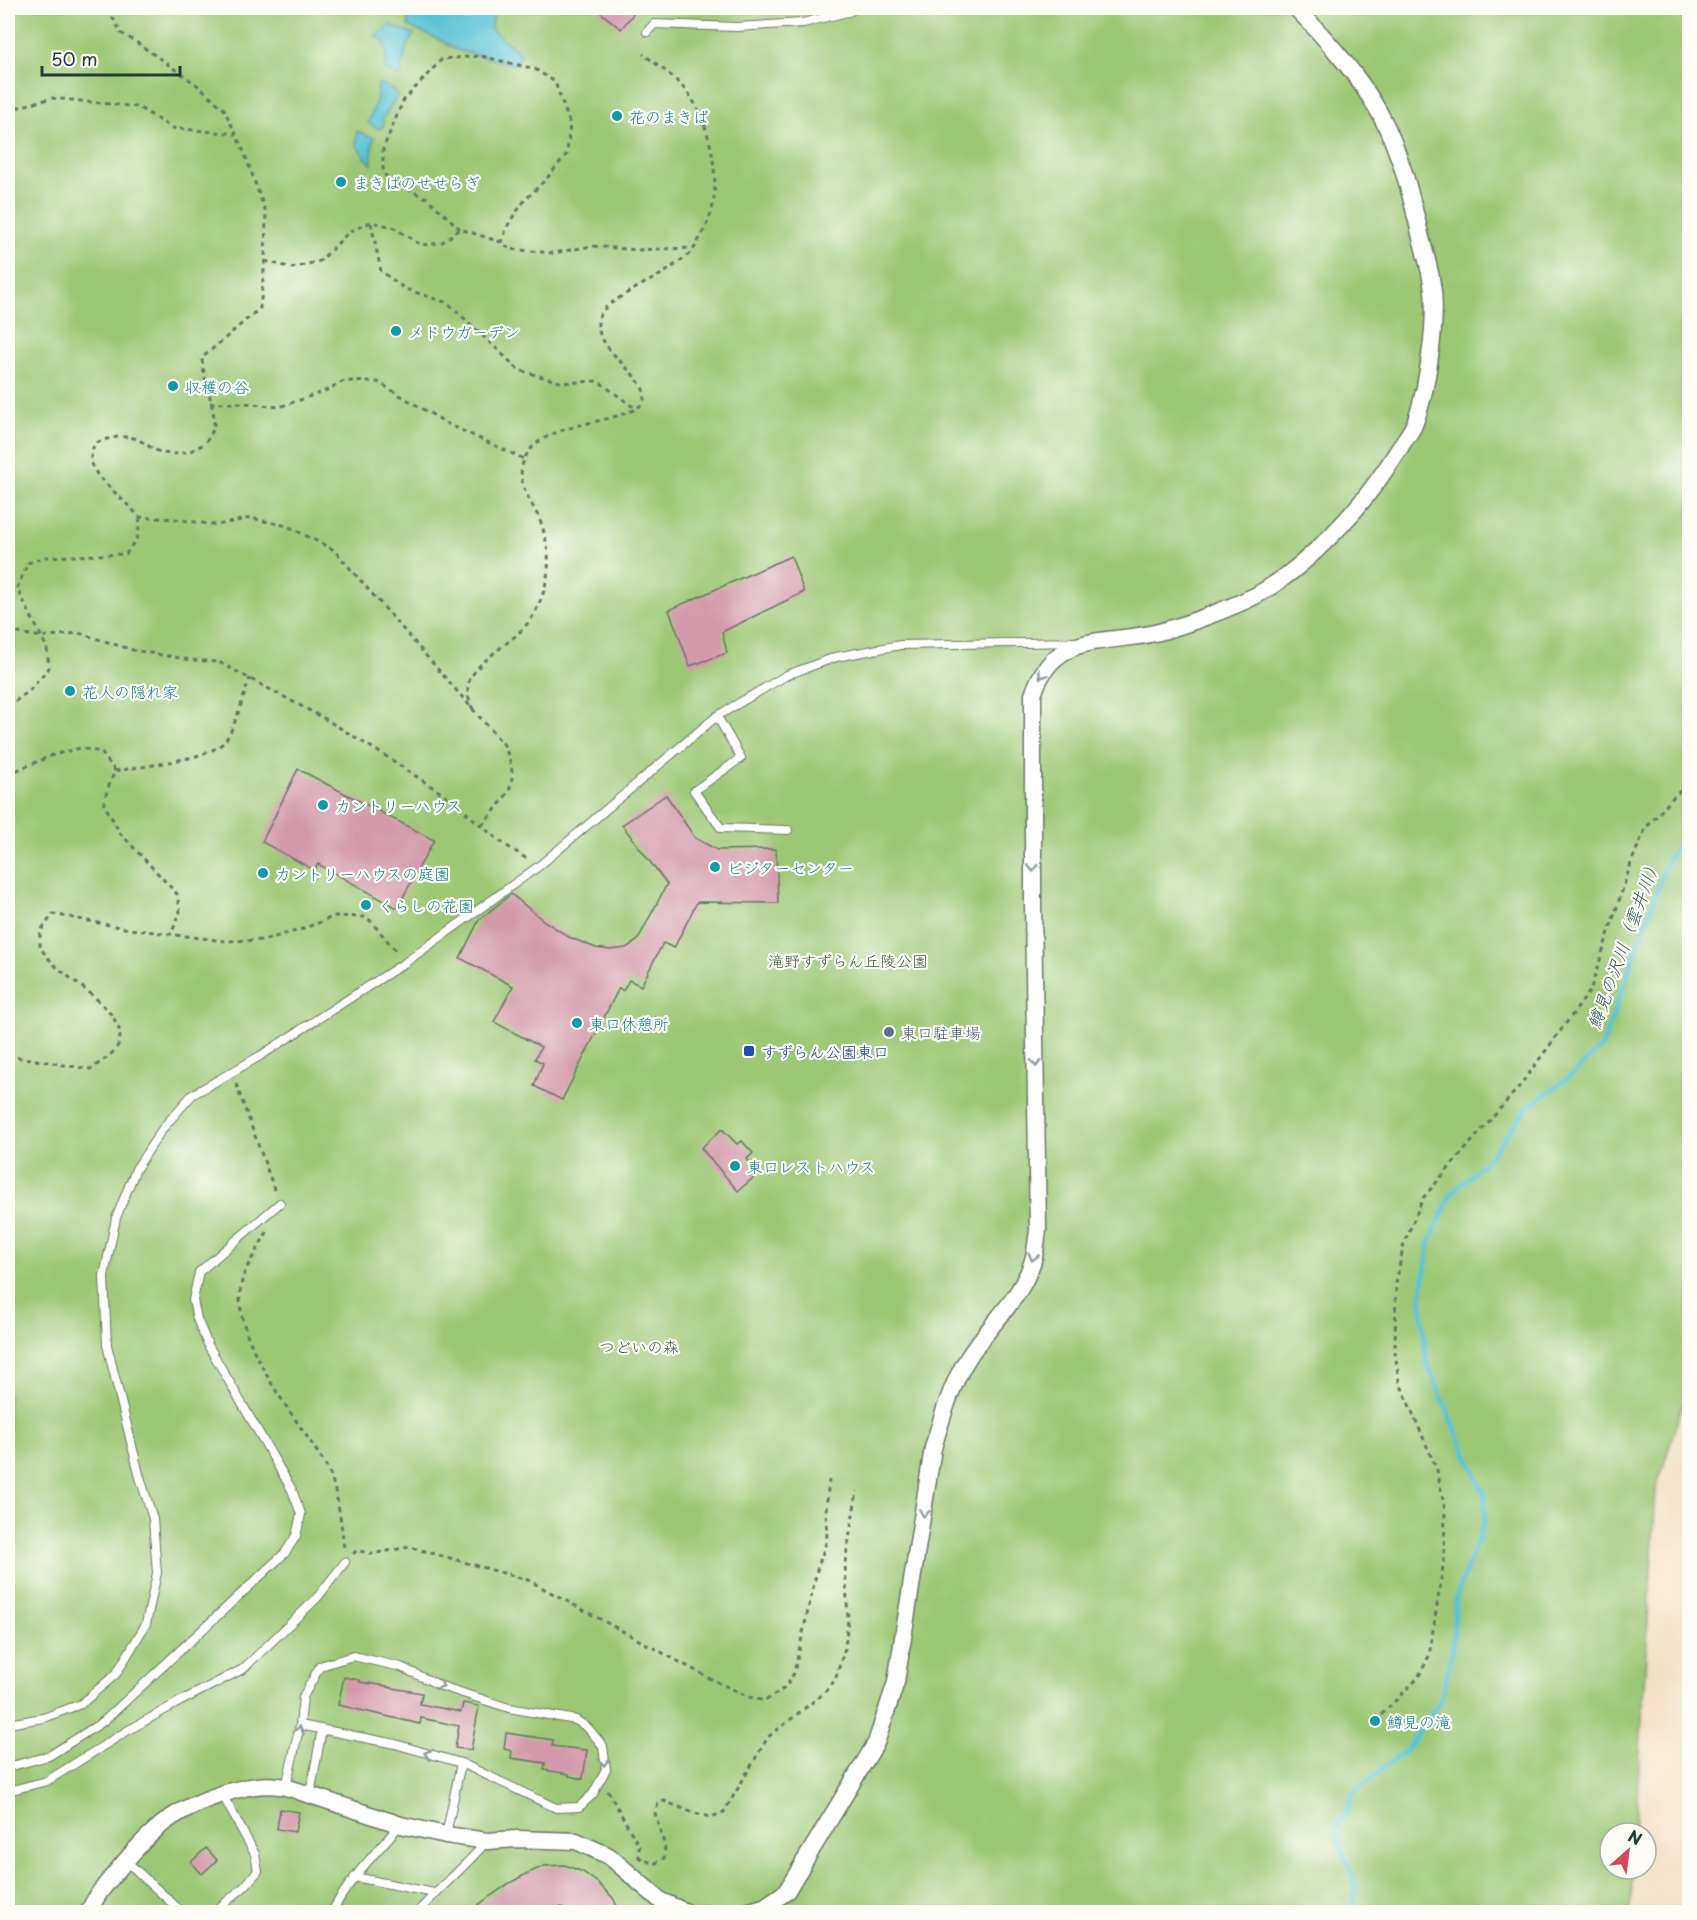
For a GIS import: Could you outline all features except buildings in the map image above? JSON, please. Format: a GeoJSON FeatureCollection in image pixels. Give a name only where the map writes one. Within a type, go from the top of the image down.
{"type":"FeatureCollection","features":[{"type":"Feature","properties":{"kind":"street"},"geometry":{"type":"LineString","coordinates":[[746,1912],[764,1907],[786,1892],[876,1743],[896,1682],[933,1448],[943,1414],[955,1382],[968,1357],[1012,1302],[1032,1264],[1038,1230],[1038,1207],[1032,695],[1038,679],[1051,661],[1065,651],[1087,641],[1132,638],[1160,632],[1255,596],[1284,578],[1332,535],[1378,483],[1414,426],[1426,378],[1433,327],[1433,285],[1404,171],[1379,113],[1353,73],[1296,8]]}},
{"type":"Feature","properties":{"kind":"street"},"geometry":{"type":"LineString","coordinates":[[89,1912],[93,1900],[126,1860],[150,1833],[176,1813],[205,1799],[270,1784],[286,1787],[401,1825],[446,1834],[487,1841],[517,1839],[576,1841],[609,1856],[661,1901],[686,1912]]}},
{"type":"Feature","properties":{"kind":"lane"},"geometry":{"type":"LineString","coordinates":[[647,32],[654,24],[736,27],[802,23],[851,11],[853,8]]}},
{"type":"Feature","properties":{"kind":"lane"},"geometry":{"type":"LineString","coordinates":[[8,1724],[44,1718],[81,1704],[116,1674],[146,1624],[157,1573],[153,1519],[139,1474],[107,1345],[104,1276],[116,1218],[136,1169],[164,1128],[192,1095],[261,1056],[406,962],[539,866],[717,717],[787,675],[836,657],[900,645],[1087,641]]}},
{"type":"Feature","properties":{"kind":"lane"},"geometry":{"type":"LineString","coordinates":[[717,717],[741,758],[694,791],[721,828],[788,830]]}},
{"type":"Feature","properties":{"kind":"lane"},"geometry":{"type":"LineString","coordinates":[[8,1767],[49,1756],[104,1721],[285,1553],[296,1536],[301,1515],[292,1490],[208,1344],[192,1300],[199,1272],[280,1203]]}},
{"type":"Feature","properties":{"kind":"lane"},"geometry":{"type":"LineString","coordinates":[[8,1791],[47,1781],[127,1731],[243,1669],[317,1598],[345,1562]]}},
{"type":"Feature","properties":{"kind":"lane"},"geometry":{"type":"LineString","coordinates":[[286,1787],[300,1725],[303,1697],[320,1666],[352,1656],[401,1667],[441,1686],[509,1708],[576,1720],[588,1728],[603,1746],[606,1769],[593,1794],[579,1807],[556,1808],[461,1763],[395,1744],[300,1725]]}},
{"type":"Feature","properties":{"kind":"lane"},"geometry":{"type":"LineString","coordinates":[[310,1795],[322,1729]]}},
{"type":"Feature","properties":{"kind":"lane"},"geometry":{"type":"LineString","coordinates":[[446,1834],[461,1763]]}},
{"type":"Feature","properties":{"kind":"lane"},"geometry":{"type":"LineString","coordinates":[[214,1912],[244,1887],[258,1871],[255,1854],[222,1794]]}},
{"type":"Feature","properties":{"kind":"lane"},"geometry":{"type":"LineString","coordinates":[[332,1912],[355,1877],[401,1825]]}},
{"type":"Feature","properties":{"kind":"lane"},"geometry":{"type":"LineString","coordinates":[[418,1912],[487,1841]]}},
{"type":"Feature","properties":{"kind":"lane"},"geometry":{"type":"LineString","coordinates":[[126,1860],[182,1912]]}},
{"type":"Feature","properties":{"kind":"lane"},"geometry":{"type":"LineString","coordinates":[[355,1877],[434,1893]]}},
{"type":"Feature","properties":{"kind":"path"},"geometry":{"type":"LineString","coordinates":[[115,8],[113,18],[120,33],[200,87],[224,109],[266,213],[265,261],[260,308],[201,358],[202,374],[214,423],[208,438],[198,448],[185,453],[162,453],[135,439],[110,436],[94,444],[90,462],[98,476],[140,517],[217,525],[251,518],[287,526],[334,550],[504,745],[513,765],[511,790],[482,825]]}},
{"type":"Feature","properties":{"kind":"path"},"geometry":{"type":"LineString","coordinates":[[475,713],[468,701],[470,680],[486,660],[513,640],[532,617],[542,596],[549,571],[548,547],[520,472],[524,459],[530,447],[544,437],[582,425],[601,422],[636,409],[642,402],[644,392],[641,383],[604,344],[598,332],[598,319],[602,311],[614,300],[641,287],[669,269],[694,248],[712,210],[714,180],[705,126],[690,96],[667,72],[643,54]]}},
{"type":"Feature","properties":{"kind":"path"},"geometry":{"type":"LineString","coordinates":[[501,242],[510,221],[525,200],[567,154],[570,124],[555,82],[535,69],[481,56],[442,58],[403,101],[383,149],[383,174],[427,198],[460,229],[501,242],[510,249],[553,253],[593,246],[636,250],[694,248]]}},
{"type":"Feature","properties":{"kind":"path"},"geometry":{"type":"LineString","coordinates":[[8,110],[52,98],[138,108],[172,128],[236,134]]}},
{"type":"Feature","properties":{"kind":"path"},"geometry":{"type":"LineString","coordinates":[[265,261],[292,268],[320,261],[350,231],[371,222],[393,227],[421,245],[441,243],[460,229]]}},
{"type":"Feature","properties":{"kind":"path"},"geometry":{"type":"LineString","coordinates":[[371,222],[381,271],[405,289],[448,303],[519,370],[563,383],[598,381],[636,409]]}},
{"type":"Feature","properties":{"kind":"path"},"geometry":{"type":"LineString","coordinates":[[210,403],[245,403],[279,407],[323,392],[344,381],[378,382],[448,424],[524,459]]}},
{"type":"Feature","properties":{"kind":"path"},"geometry":{"type":"LineString","coordinates":[[8,707],[30,690],[49,668],[47,648],[17,588],[28,563],[45,557],[126,554],[138,536],[140,517]]}},
{"type":"Feature","properties":{"kind":"path"},"geometry":{"type":"LineString","coordinates":[[8,632],[41,637],[79,633],[133,650],[191,660],[219,662],[327,720],[387,757],[446,796],[501,842],[539,866]]}},
{"type":"Feature","properties":{"kind":"path"},"geometry":{"type":"LineString","coordinates":[[115,771],[203,755],[222,745],[231,731],[250,678]]}},
{"type":"Feature","properties":{"kind":"path"},"geometry":{"type":"LineString","coordinates":[[8,774],[52,755],[80,748],[101,752],[115,771]]}},
{"type":"Feature","properties":{"kind":"path"},"geometry":{"type":"LineString","coordinates":[[115,771],[104,804],[120,834],[177,894],[180,913],[171,934]]}},
{"type":"Feature","properties":{"kind":"path"},"geometry":{"type":"LineString","coordinates":[[1375,1721],[1418,1678],[1429,1656],[1444,1560],[1445,1510],[1437,1470],[1400,1381],[1395,1352],[1396,1283],[1404,1243],[1423,1198],[1518,1088],[1590,991],[1631,863],[1646,829],[1675,795],[1689,783]]}},
{"type":"Feature","properties":{"kind":"path"},"geometry":{"type":"LineString","coordinates":[[8,1057],[91,1069],[109,1056],[119,1043],[118,1026],[102,1003],[59,969],[40,948],[40,932],[53,914],[129,929],[225,941],[264,940],[303,929],[335,916],[367,917],[406,962]]}},
{"type":"Feature","properties":{"kind":"path"},"geometry":{"type":"LineString","coordinates":[[231,1071],[280,1203]]}},
{"type":"Feature","properties":{"kind":"path"},"geometry":{"type":"LineString","coordinates":[[268,1229],[242,1281],[240,1302],[247,1338],[283,1400],[329,1470],[342,1521],[345,1562]]}},
{"type":"Feature","properties":{"kind":"path"},"geometry":{"type":"LineString","coordinates":[[345,1562],[357,1550],[371,1554],[410,1548],[528,1580],[711,1679],[749,1697],[765,1701],[786,1687],[794,1674],[817,1570],[827,1540],[826,1510],[829,1480]]}},
{"type":"Feature","properties":{"kind":"path"},"geometry":{"type":"LineString","coordinates":[[632,1854],[654,1864],[663,1858],[665,1846],[655,1814],[658,1804],[664,1801],[711,1817],[724,1812],[768,1737],[823,1694],[834,1680],[845,1648],[849,1619],[845,1563],[857,1491]]}},
{"type":"Feature","properties":{"kind":"path"},"geometry":{"type":"LineString","coordinates":[[600,1780],[639,1846],[639,1857]]}},
{"type":"Feature","properties":{"kind":"green space","name":"滝野すずらん丘陵公園"},"geometry":{"type":"Polygon","coordinates":[[[8,8],[1689,8],[1690,1379],[1656,1490],[1636,1821],[1598,1821],[1598,1881],[1632,1881],[1630,1912],[8,1912],[8,8]]]}},
{"type":"Feature","properties":{"kind":"water"},"geometry":{"type":"Polygon","coordinates":[[[409,8],[484,8],[494,16],[490,28],[521,54],[516,65],[457,50],[408,26],[409,8]]]}},
{"type":"Feature","properties":{"kind":"water"},"geometry":{"type":"Polygon","coordinates":[[[390,25],[414,34],[406,49],[400,77],[385,70],[387,51],[383,40],[375,36],[390,25]]]}},
{"type":"Feature","properties":{"kind":"water"},"geometry":{"type":"Polygon","coordinates":[[[378,84],[385,85],[398,95],[383,118],[383,127],[378,129],[368,123],[377,99],[378,84]]]}},
{"type":"Feature","properties":{"kind":"water"},"geometry":{"type":"Polygon","coordinates":[[[357,131],[374,138],[372,165],[356,145],[357,131]]]}},
{"type":"Feature","properties":{"kind":"waterway","name":"鱒見の沢川（雲井川）"},"geometry":{"type":"LineString","coordinates":[[1351,1912],[1356,1884],[1336,1834],[1338,1823],[1346,1813],[1353,1793],[1407,1749],[1441,1700],[1452,1651],[1456,1598],[1485,1520],[1485,1497],[1426,1361],[1421,1297],[1429,1244],[1451,1194],[1488,1159],[1528,1107],[1568,1078],[1602,1047],[1669,857],[1690,829]]}},
{"type":"Feature","properties":{"kind":"place","name":"花のまきば"},"geometry":{"type":"Point","coordinates":[617,116]}},
{"type":"Feature","properties":{"kind":"place","name":"まきばのせせらぎ"},"geometry":{"type":"Point","coordinates":[341,182]}},
{"type":"Feature","properties":{"kind":"place","name":"メドウガーデン"},"geometry":{"type":"Point","coordinates":[396,331]}},
{"type":"Feature","properties":{"kind":"place","name":"収穫の谷"},"geometry":{"type":"Point","coordinates":[173,386]}},
{"type":"Feature","properties":{"kind":"place","name":"花人の隠れ家"},"geometry":{"type":"Point","coordinates":[70,691]}},
{"type":"Feature","properties":{"kind":"place","name":"カントリーハウス"},"geometry":{"type":"Point","coordinates":[323,805]}},
{"type":"Feature","properties":{"kind":"place","name":"ビジターセンター"},"geometry":{"type":"Point","coordinates":[715,867]}},
{"type":"Feature","properties":{"kind":"place","name":"カントリーハウスの庭園"},"geometry":{"type":"Point","coordinates":[263,873]}},
{"type":"Feature","properties":{"kind":"place","name":"くらしの花園"},"geometry":{"type":"Point","coordinates":[366,905]}},
{"type":"Feature","properties":{"kind":"place","name":"東口休憩所"},"geometry":{"type":"Point","coordinates":[577,1023]}},
{"type":"Feature","properties":{"kind":"place","name":"東口駐車場"},"geometry":{"type":"Point","coordinates":[889,1032]}},
{"type":"Feature","properties":{"kind":"place","name":"すずらん公園東口"},"geometry":{"type":"Point","coordinates":[749,1051]}},
{"type":"Feature","properties":{"kind":"place","name":"東口レストハウス"},"geometry":{"type":"Point","coordinates":[735,1166]}},
{"type":"Feature","properties":{"kind":"place","name":"鱒見の滝"},"geometry":{"type":"Point","coordinates":[1375,1721]}},
{"type":"Feature","properties":{"kind":"park label","name":"つどいの森"},"geometry":{"type":"Point","coordinates":[639,1346]}}]}
